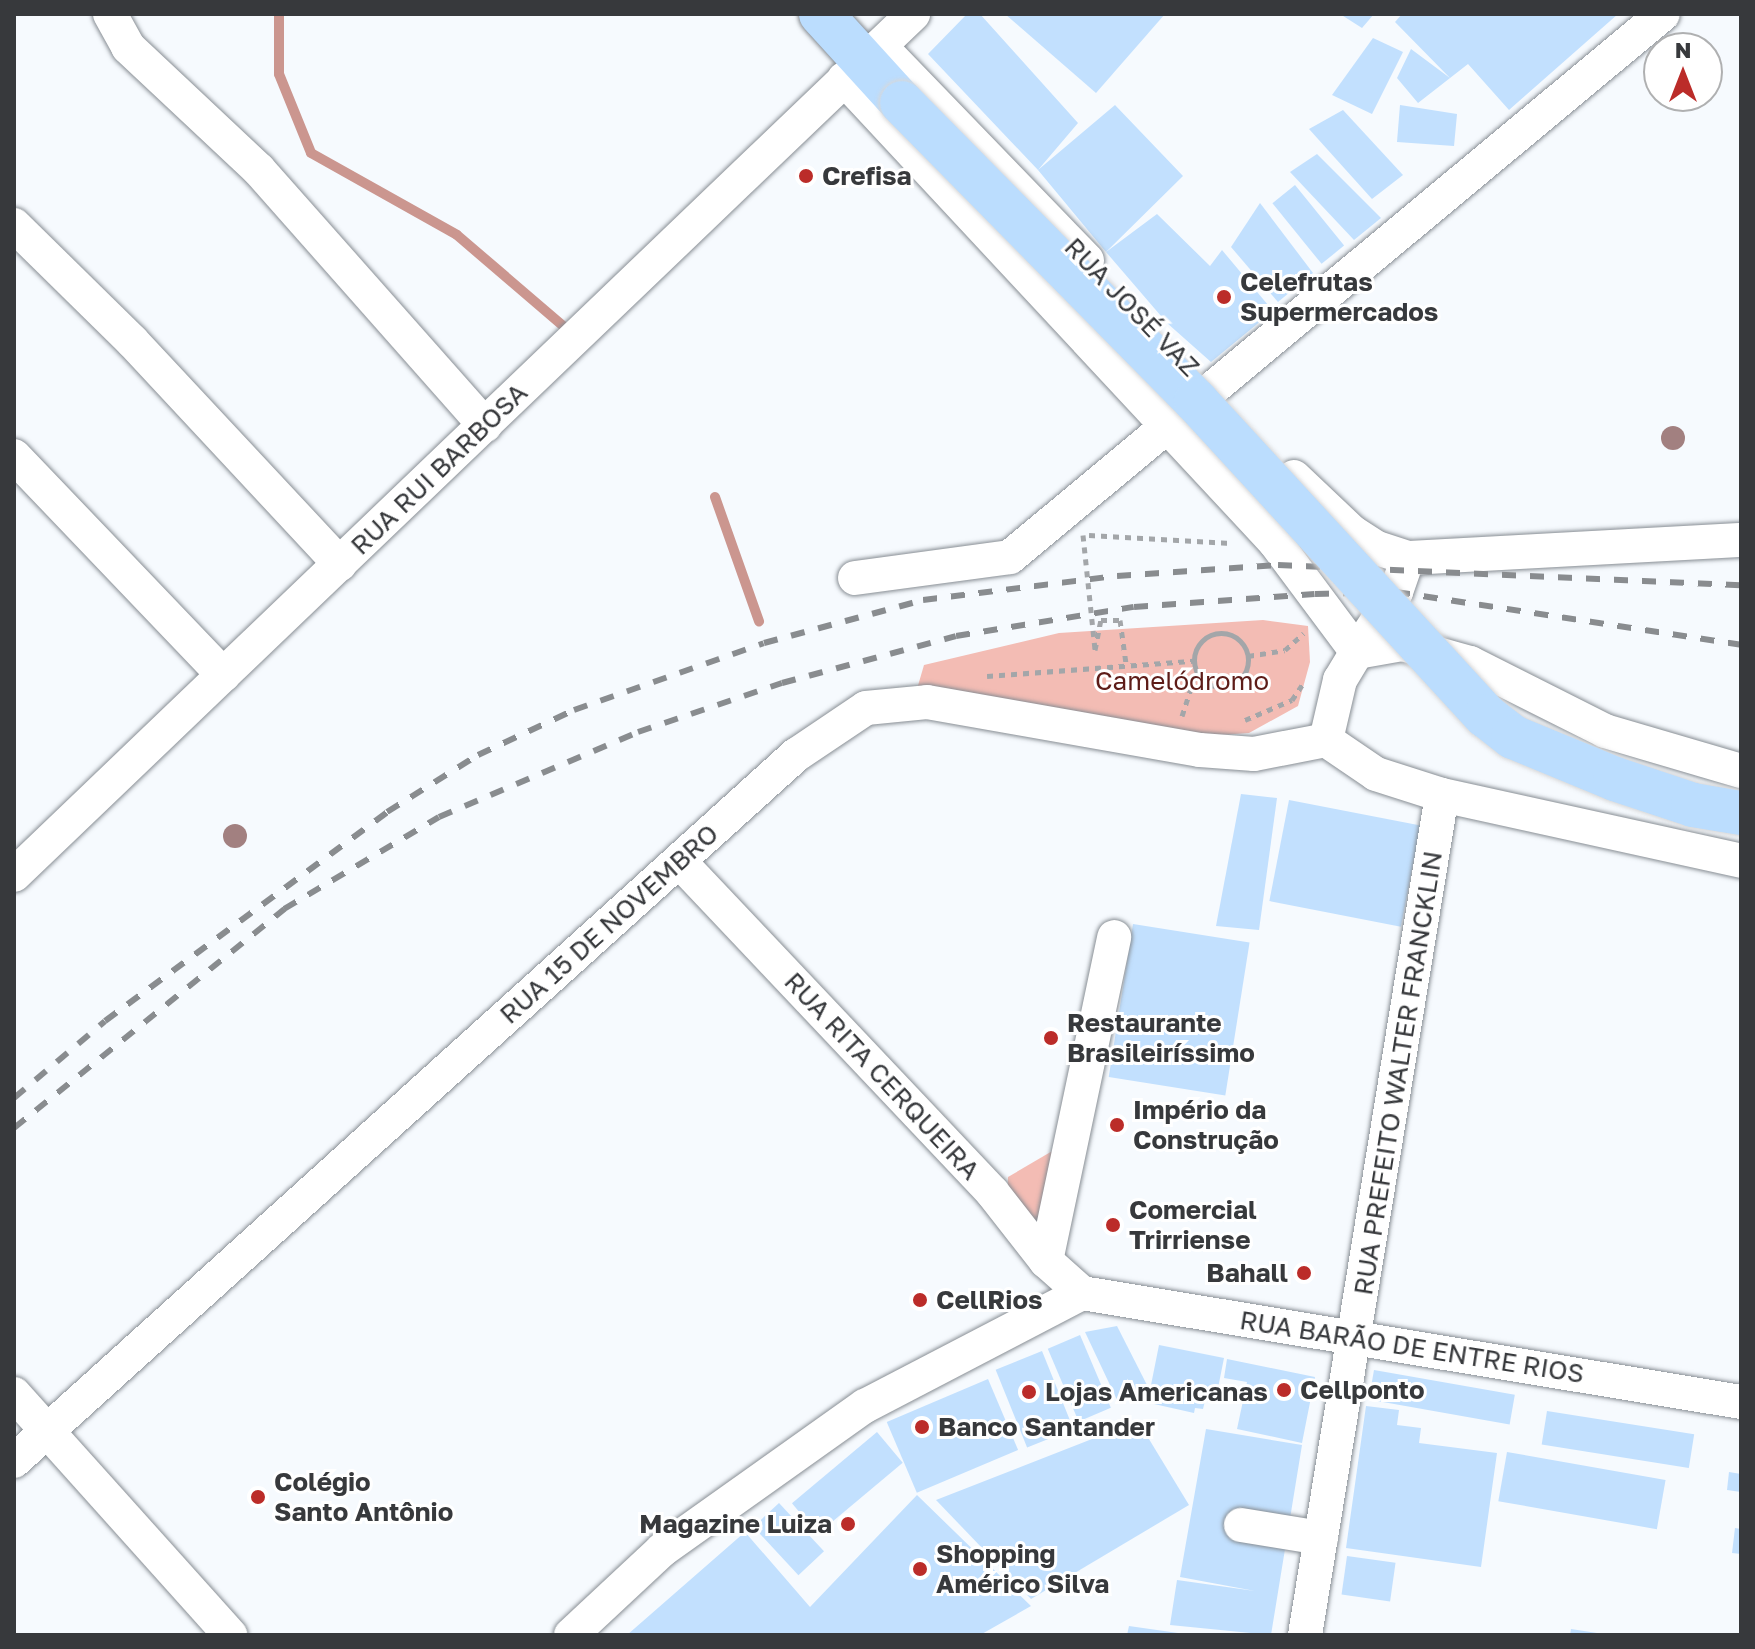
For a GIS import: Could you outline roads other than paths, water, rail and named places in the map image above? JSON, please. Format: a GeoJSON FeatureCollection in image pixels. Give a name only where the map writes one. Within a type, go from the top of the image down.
{"type":"FeatureCollection","features":[{"type":"Feature","properties":{"kind":"main road"},"geometry":{"type":"LineString","coordinates":[[821,14],[862,62],[1196,401],[1486,716],[1513,737],[1615,779],[1693,805],[1741,813]]}},
{"type":"Feature","properties":{"kind":"street","name":"RUA RUI BARBOSA"},"geometry":{"type":"LineString","coordinates":[[19,859],[223,675],[913,14]]}},
{"type":"Feature","properties":{"kind":"street","name":"RUA JOSÉ VAZ"},"geometry":{"type":"LineString","coordinates":[[862,62],[1211,388],[1663,14]]}},
{"type":"Feature","properties":{"kind":"street"},"geometry":{"type":"LineString","coordinates":[[111,19],[128,47],[259,170],[485,425]]}},
{"type":"Feature","properties":{"kind":"street"},"geometry":{"type":"LineString","coordinates":[[862,62],[1164,429],[1275,542],[1357,652]]}},
{"type":"Feature","properties":{"kind":"street"},"geometry":{"type":"LineString","coordinates":[[14,225],[132,341],[340,564]]}},
{"type":"Feature","properties":{"kind":"street"},"geometry":{"type":"LineString","coordinates":[[855,578],[1010,557],[1211,388],[1316,501],[1377,548],[1408,558],[1741,540]]}},
{"type":"Feature","properties":{"kind":"street"},"geometry":{"type":"LineString","coordinates":[[14,456],[223,675]]}},
{"type":"Feature","properties":{"kind":"street"},"geometry":{"type":"LineString","coordinates":[[1408,558],[1396,592],[1340,680],[1326,740],[1376,774],[1442,795],[1741,861]]}},
{"type":"Feature","properties":{"kind":"street"},"geometry":{"type":"LineString","coordinates":[[1357,652],[1402,644],[1470,663],[1605,731],[1741,771]]}},
{"type":"Feature","properties":{"kind":"street","name":"RUA 15 DE NOVEMBRO"},"geometry":{"type":"LineString","coordinates":[[14,1461],[796,755],[866,708],[927,702],[1200,750],[1254,754],[1326,740]]}},
{"type":"Feature","properties":{"kind":"street","name":"RUA PREFEITO WALTER FRANCKLIN"},"geometry":{"type":"LineString","coordinates":[[1305,1635],[1442,795]]}},
{"type":"Feature","properties":{"kind":"street","name":"RUA RITA CERQUEIRA"},"geometry":{"type":"LineString","coordinates":[[679,861],[992,1192],[1046,1261],[1082,1293]]}},
{"type":"Feature","properties":{"kind":"street"},"geometry":{"type":"LineString","coordinates":[[1046,1261],[1114,937]]}},
{"type":"Feature","properties":{"kind":"street"},"geometry":{"type":"LineString","coordinates":[[571,1635],[662,1550],[865,1406],[1082,1293]]}},
{"type":"Feature","properties":{"kind":"street","name":"RUA BARÃO DE ENTRE RIOS"},"geometry":{"type":"LineString","coordinates":[[1082,1293],[1741,1402]]}},
{"type":"Feature","properties":{"kind":"street"},"geometry":{"type":"LineString","coordinates":[[14,1394],[230,1635]]}},
{"type":"Feature","properties":{"kind":"street"},"geometry":{"type":"LineString","coordinates":[[1241,1525],[1321,1538]]}},
{"type":"Feature","properties":{"kind":"waterway"},"geometry":{"type":"LineString","coordinates":[[279,14],[279,74],[311,153],[457,235],[568,330]]}},
{"type":"Feature","properties":{"kind":"waterway"},"geometry":{"type":"LineString","coordinates":[[715,497],[759,621]]}},
{"type":"Feature","properties":{"kind":"railway"},"geometry":{"type":"LineString","coordinates":[[14,1098],[105,1021],[387,812],[478,755],[574,710],[764,643],[923,600],[1117,576],[1278,565],[1741,585]]}},
{"type":"Feature","properties":{"kind":"railway"},"geometry":{"type":"LineString","coordinates":[[14,1128],[284,909],[439,817],[638,732],[782,683],[956,636],[1134,607],[1315,594],[1396,592],[1741,645]]}},
{"type":"Feature","properties":{"kind":"place","name":"Crefisa"},"geometry":{"type":"Point","coordinates":[806,176]}},
{"type":"Feature","properties":{"kind":"place","name":"Celefrutas Supermercados"},"geometry":{"type":"Point","coordinates":[1224,297]}},
{"type":"Feature","properties":{"kind":"place","name":"Restaurante Brasileiríssimo"},"geometry":{"type":"Point","coordinates":[1051,1038]}},
{"type":"Feature","properties":{"kind":"place","name":"Império da Construção"},"geometry":{"type":"Point","coordinates":[1117,1125]}},
{"type":"Feature","properties":{"kind":"place","name":"Comercial Trirriense"},"geometry":{"type":"Point","coordinates":[1113,1225]}},
{"type":"Feature","properties":{"kind":"place","name":"Bahall"},"geometry":{"type":"Point","coordinates":[1304,1273]}},
{"type":"Feature","properties":{"kind":"place","name":"CellRios"},"geometry":{"type":"Point","coordinates":[920,1300]}},
{"type":"Feature","properties":{"kind":"place","name":"Cellponto"},"geometry":{"type":"Point","coordinates":[1284,1390]}},
{"type":"Feature","properties":{"kind":"place","name":"Lojas Americanas"},"geometry":{"type":"Point","coordinates":[1029,1392]}},
{"type":"Feature","properties":{"kind":"place","name":"Banco Santander"},"geometry":{"type":"Point","coordinates":[922,1427]}},
{"type":"Feature","properties":{"kind":"place","name":"Colégio Santo Antônio"},"geometry":{"type":"Point","coordinates":[258,1497]}},
{"type":"Feature","properties":{"kind":"place","name":"Magazine Luiza"},"geometry":{"type":"Point","coordinates":[848,1524]}},
{"type":"Feature","properties":{"kind":"place","name":"Shopping Américo Silva"},"geometry":{"type":"Point","coordinates":[920,1569]}},
{"type":"Feature","properties":{"kind":"park label","name":"Camelódromo"},"geometry":{"type":"Point","coordinates":[1182,681]}}]}
